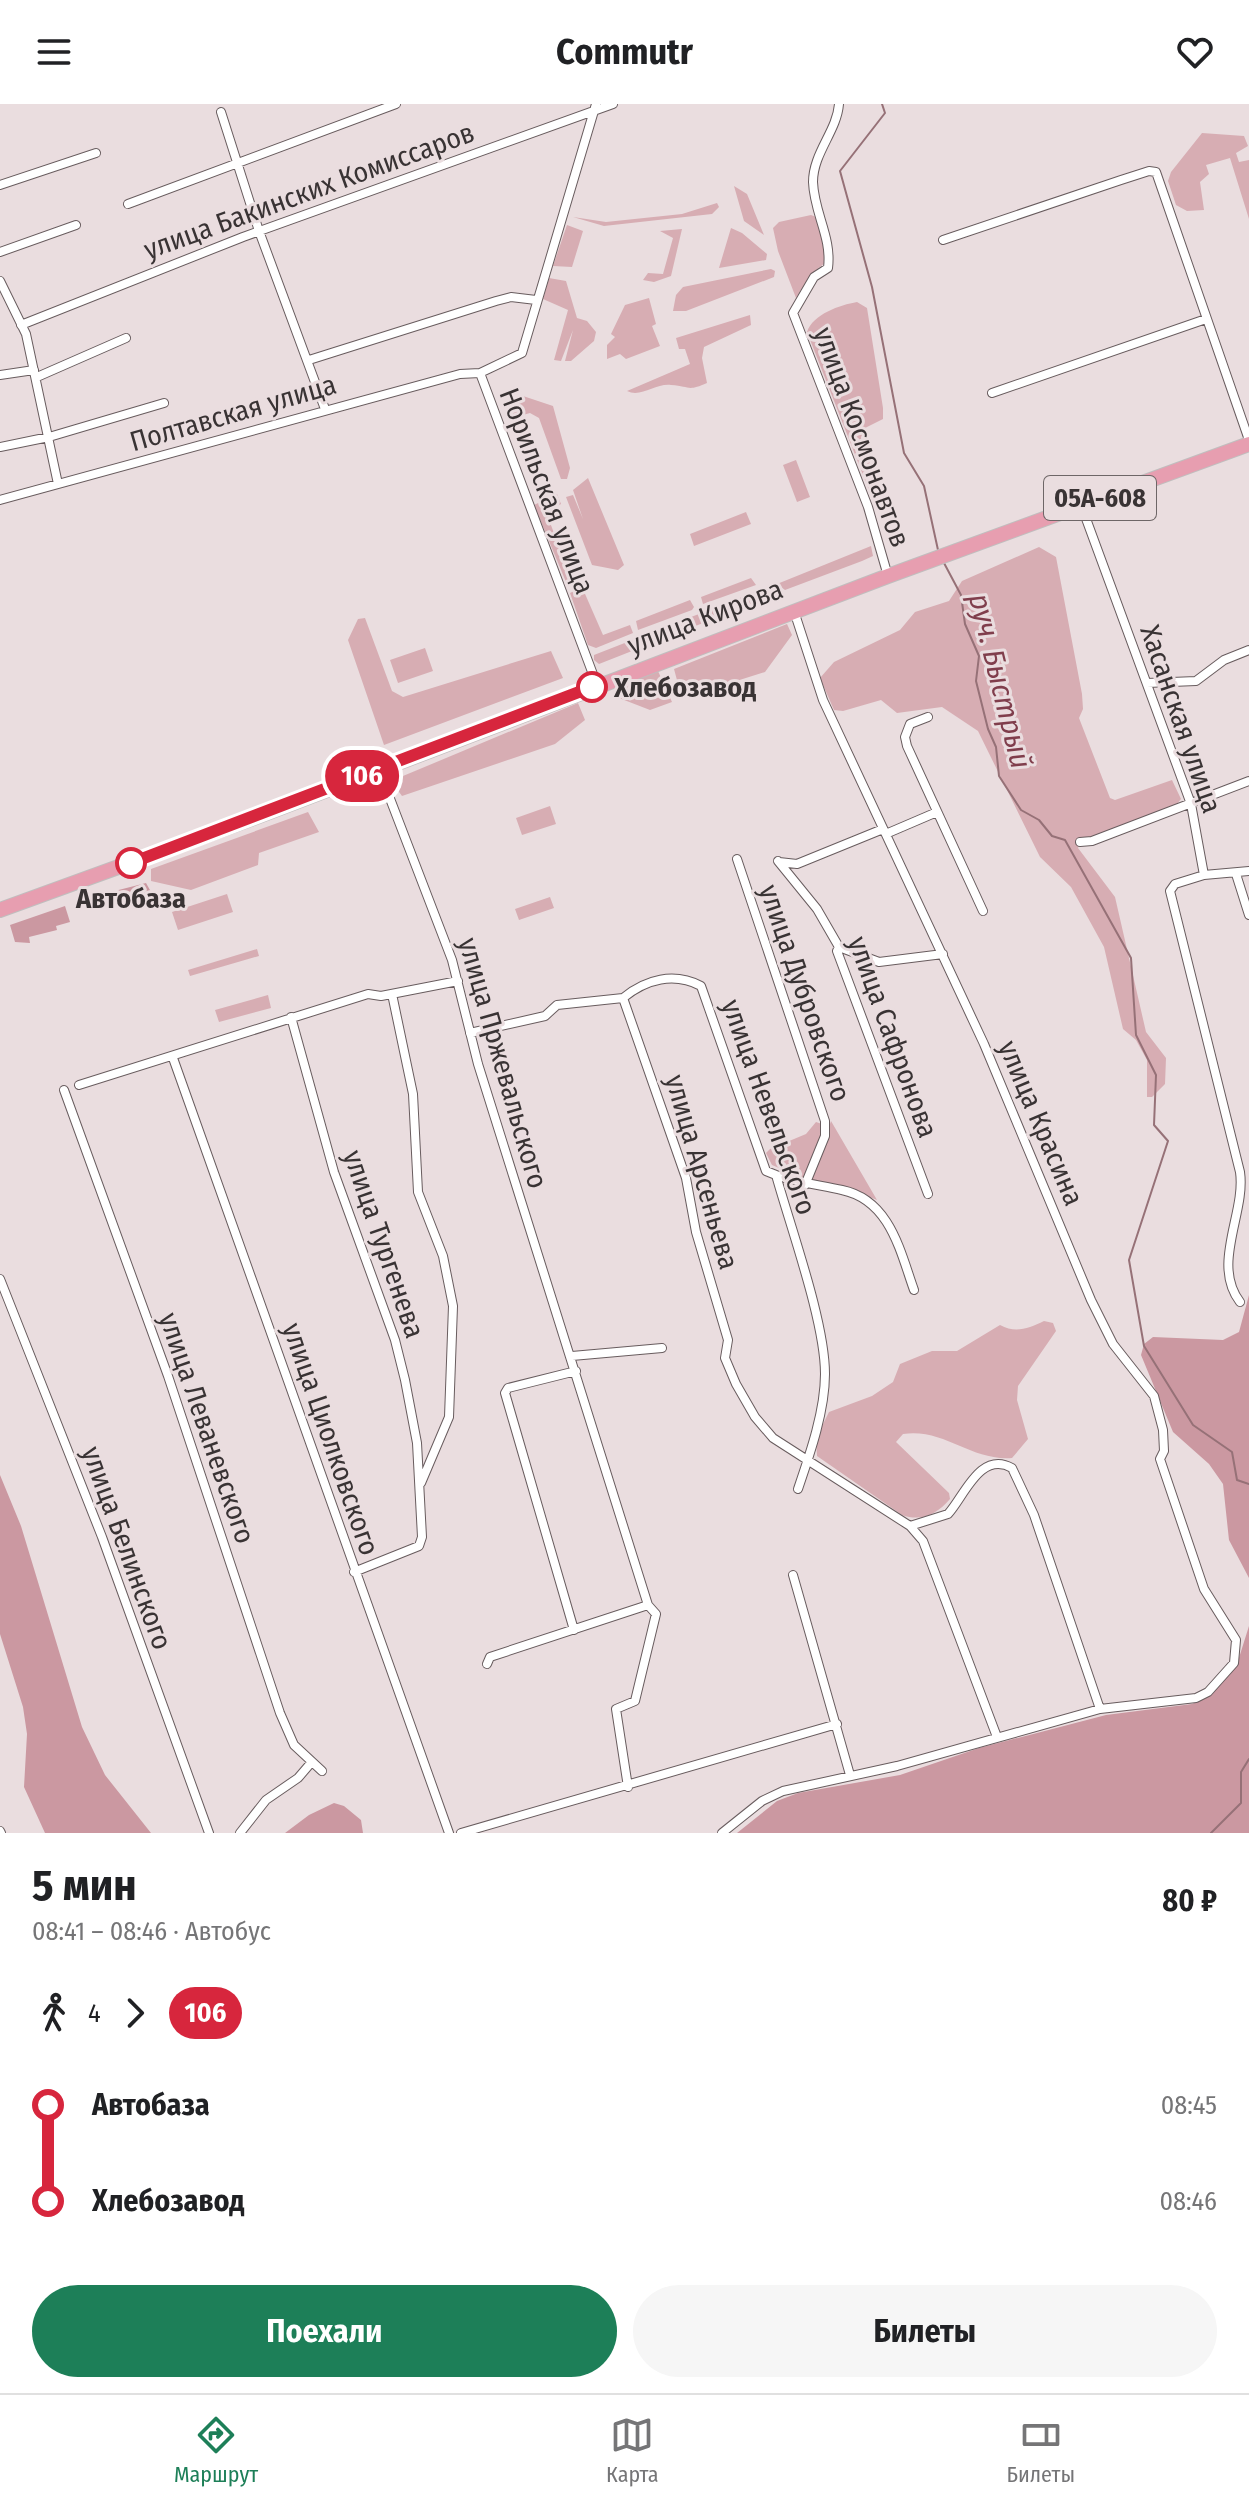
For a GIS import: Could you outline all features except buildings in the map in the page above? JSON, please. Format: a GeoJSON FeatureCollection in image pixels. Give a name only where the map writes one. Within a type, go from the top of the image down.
{"type":"FeatureCollection","features":[{"type":"Feature","properties":{"kind":"main road","name":"улица Кирова"},"geometry":{"type":"LineString","coordinates":[[0,910],[1249,442]]}},
{"type":"Feature","properties":{"kind":"street"},"geometry":{"type":"LineString","coordinates":[[128,204],[396,104]]}},
{"type":"Feature","properties":{"kind":"street","name":"улица Бакинских Комиссаров"},"geometry":{"type":"LineString","coordinates":[[21,325],[259,231],[613,104]]}},
{"type":"Feature","properties":{"kind":"street","name":"улица Космонавтов"},"geometry":{"type":"LineString","coordinates":[[839,104],[819,153],[813,181],[831,247],[828,268],[814,277],[793,313],[868,507],[888,576]]}},
{"type":"Feature","properties":{"kind":"street","name":"Норильская улица"},"geometry":{"type":"LineString","coordinates":[[595,108],[522,353],[480,373],[597,685]]}},
{"type":"Feature","properties":{"kind":"street"},"geometry":{"type":"LineString","coordinates":[[221,112],[259,231],[325,409]]}},
{"type":"Feature","properties":{"kind":"street"},"geometry":{"type":"LineString","coordinates":[[0,185],[96,153]]}},
{"type":"Feature","properties":{"kind":"street"},"geometry":{"type":"LineString","coordinates":[[943,240],[1149,171],[1159,176],[1249,442]]}},
{"type":"Feature","properties":{"kind":"street"},"geometry":{"type":"LineString","coordinates":[[0,252],[76,225]]}},
{"type":"Feature","properties":{"kind":"street"},"geometry":{"type":"LineString","coordinates":[[0,281],[21,325],[36,374],[58,484]]}},
{"type":"Feature","properties":{"kind":"street"},"geometry":{"type":"LineString","coordinates":[[309,360],[511,297],[536,300]]}},
{"type":"Feature","properties":{"kind":"street"},"geometry":{"type":"LineString","coordinates":[[992,393],[1206,319]]}},
{"type":"Feature","properties":{"kind":"street"},"geometry":{"type":"LineString","coordinates":[[0,375],[36,374],[126,338]]}},
{"type":"Feature","properties":{"kind":"street","name":"Полтавская улица"},"geometry":{"type":"LineString","coordinates":[[0,500],[325,409],[451,376],[480,373]]}},
{"type":"Feature","properties":{"kind":"street"},"geometry":{"type":"LineString","coordinates":[[0,447],[49,437],[164,403]]}},
{"type":"Feature","properties":{"kind":"street","name":"Хасанская улица"},"geometry":{"type":"LineString","coordinates":[[1081,505],[1191,804],[1204,875]]}},
{"type":"Feature","properties":{"kind":"street","name":"улица Красина"},"geometry":{"type":"LineString","coordinates":[[794,611],[823,700],[943,954],[1091,1300],[1113,1344],[1154,1396],[1163,1430],[1164,1451],[1160,1459],[1169,1487],[1204,1589],[1233,1633],[1237,1649],[1234,1663],[1202,1695],[1100,1709]]}},
{"type":"Feature","properties":{"kind":"street"},"geometry":{"type":"LineString","coordinates":[[1147,683],[1196,681],[1224,660],[1249,650]]}},
{"type":"Feature","properties":{"kind":"street"},"geometry":{"type":"LineString","coordinates":[[928,717],[910,724],[905,737],[983,911]]}},
{"type":"Feature","properties":{"kind":"street","name":"улица Пржевальского"},"geometry":{"type":"LineString","coordinates":[[379,770],[445,938],[470,1033],[538,1257],[572,1356],[648,1605],[657,1620],[636,1698],[632,1704],[616,1709],[628,1787]]}},
{"type":"Feature","properties":{"kind":"street"},"geometry":{"type":"LineString","coordinates":[[1080,842],[1092,841],[1249,781]]}},
{"type":"Feature","properties":{"kind":"street"},"geometry":{"type":"LineString","coordinates":[[885,831],[937,812]]}},
{"type":"Feature","properties":{"kind":"street","name":"улица Сафронова"},"geometry":{"type":"LineString","coordinates":[[885,831],[797,864],[778,861],[817,909],[839,947],[837,951],[928,1194]]}},
{"type":"Feature","properties":{"kind":"street","name":"улица Дубровского"},"geometry":{"type":"LineString","coordinates":[[737,859],[825,1121],[825,1136],[805,1185]]}},
{"type":"Feature","properties":{"kind":"street"},"geometry":{"type":"LineString","coordinates":[[1240,1302],[1232,1281],[1229,1249],[1242,1196],[1240,1172],[1170,891],[1175,884],[1204,875],[1249,871]]}},
{"type":"Feature","properties":{"kind":"street"},"geometry":{"type":"LineString","coordinates":[[1236,874],[1249,915]]}},
{"type":"Feature","properties":{"kind":"street"},"geometry":{"type":"LineString","coordinates":[[839,947],[879,962],[943,954]]}},
{"type":"Feature","properties":{"kind":"street","name":"улица Невельского"},"geometry":{"type":"LineString","coordinates":[[623,998],[641,985],[658,979],[701,986],[766,1171],[776,1175],[816,1321],[825,1373],[806,1461]]}},
{"type":"Feature","properties":{"kind":"street"},"geometry":{"type":"LineString","coordinates":[[79,1085],[173,1058],[368,994],[392,994],[458,981]]}},
{"type":"Feature","properties":{"kind":"street"},"geometry":{"type":"LineString","coordinates":[[392,994],[413,1094],[418,1192],[451,1283],[453,1306],[449,1417],[419,1488]]}},
{"type":"Feature","properties":{"kind":"street"},"geometry":{"type":"LineString","coordinates":[[470,1033],[545,1016],[557,1005],[623,998]]}},
{"type":"Feature","properties":{"kind":"street","name":"улица Арсеньева"},"geometry":{"type":"LineString","coordinates":[[623,998],[686,1178],[696,1232],[728,1340],[725,1358],[755,1417],[773,1438],[806,1461]]}},
{"type":"Feature","properties":{"kind":"street","name":"улица Тургенева"},"geometry":{"type":"LineString","coordinates":[[291,1017],[334,1172],[395,1340],[414,1420],[419,1546],[354,1572]]}},
{"type":"Feature","properties":{"kind":"street","name":"улица Циолковского"},"geometry":{"type":"LineString","coordinates":[[173,1058],[449,1833]]}},
{"type":"Feature","properties":{"kind":"street","name":"улица Леваневского"},"geometry":{"type":"LineString","coordinates":[[64,1090],[168,1376],[280,1713],[294,1745],[310,1764],[322,1771]]}},
{"type":"Feature","properties":{"kind":"street"},"geometry":{"type":"LineString","coordinates":[[776,1175],[805,1185],[853,1193],[887,1218],[914,1290]]}},
{"type":"Feature","properties":{"kind":"street","name":"улица Белинского"},"geometry":{"type":"LineString","coordinates":[[0,1279],[102,1537],[209,1833]]}},
{"type":"Feature","properties":{"kind":"street"},"geometry":{"type":"LineString","coordinates":[[572,1356],[662,1348]]}},
{"type":"Feature","properties":{"kind":"street"},"geometry":{"type":"LineString","coordinates":[[574,1630],[549,1536],[517,1444],[505,1393],[508,1388],[576,1371]]}},
{"type":"Feature","properties":{"kind":"street"},"geometry":{"type":"LineString","coordinates":[[798,1489],[806,1461],[910,1526],[927,1548],[997,1737]]}},
{"type":"Feature","properties":{"kind":"street"},"geometry":{"type":"LineString","coordinates":[[722,1833],[762,1801],[783,1791],[897,1766],[1100,1709],[1034,1515],[1019,1476],[1012,1468],[1002,1464],[976,1475],[948,1514],[910,1526]]}},
{"type":"Feature","properties":{"kind":"street"},"geometry":{"type":"LineString","coordinates":[[793,1575],[850,1775]]}},
{"type":"Feature","properties":{"kind":"street"},"geometry":{"type":"LineString","coordinates":[[487,1664],[490,1657],[648,1605]]}},
{"type":"Feature","properties":{"kind":"street"},"geometry":{"type":"LineString","coordinates":[[461,1833],[837,1724]]}},
{"type":"Feature","properties":{"kind":"street"},"geometry":{"type":"LineString","coordinates":[[240,1833],[266,1800],[298,1778],[310,1764]]}},
{"type":"Feature","properties":{"kind":"shaded area"},"geometry":{"type":"Polygon","coordinates":[[[1202,133],[1244,136],[1248,146],[1236,153],[1239,162],[1249,160],[1249,219],[1230,158],[1206,165],[1209,174],[1200,182],[1204,210],[1187,211],[1176,205],[1168,181],[1171,172],[1202,133]]]}},
{"type":"Feature","properties":{"kind":"shaded area"},"geometry":{"type":"Polygon","coordinates":[[[734,186],[747,194],[764,235],[744,221],[734,186]]]}},
{"type":"Feature","properties":{"kind":"shaded area"},"geometry":{"type":"Polygon","coordinates":[[[717,203],[719,207],[712,214],[604,226],[573,217],[606,222],[682,214],[717,203]]]}},
{"type":"Feature","properties":{"kind":"shaded area"},"geometry":{"type":"Polygon","coordinates":[[[811,215],[816,217],[826,245],[825,263],[811,274],[796,298],[778,251],[773,228],[779,222],[811,215]]]}},
{"type":"Feature","properties":{"kind":"shaded area"},"geometry":{"type":"Polygon","coordinates":[[[567,225],[583,231],[572,267],[553,266],[567,225]]]}},
{"type":"Feature","properties":{"kind":"shaded area"},"geometry":{"type":"Polygon","coordinates":[[[731,228],[767,254],[766,260],[719,268],[731,228]]]}},
{"type":"Feature","properties":{"kind":"shaded area"},"geometry":{"type":"Polygon","coordinates":[[[682,229],[671,276],[654,282],[643,280],[648,273],[663,274],[673,238],[660,231],[682,229]]]}},
{"type":"Feature","properties":{"kind":"shaded area"},"geometry":{"type":"Polygon","coordinates":[[[771,269],[775,271],[774,277],[686,311],[673,311],[676,295],[683,287],[771,269]]]}},
{"type":"Feature","properties":{"kind":"shaded area"},"geometry":{"type":"Polygon","coordinates":[[[549,278],[566,281],[577,318],[587,321],[596,332],[594,341],[571,361],[565,361],[573,330],[561,361],[554,360],[568,310],[543,299],[549,278]]]}},
{"type":"Feature","properties":{"kind":"shaded area"},"geometry":{"type":"Polygon","coordinates":[[[649,298],[656,324],[652,326],[660,346],[626,359],[620,354],[607,359],[607,345],[615,337],[611,334],[625,305],[649,298]]]}},
{"type":"Feature","properties":{"kind":"shaded area"},"geometry":{"type":"Polygon","coordinates":[[[857,302],[867,308],[883,408],[883,419],[865,428],[861,438],[881,494],[880,503],[872,498],[807,332],[821,315],[857,302]]]}},
{"type":"Feature","properties":{"kind":"shaded area"},"geometry":{"type":"Polygon","coordinates":[[[750,315],[751,325],[704,347],[702,358],[707,383],[692,388],[665,385],[638,393],[627,391],[690,364],[685,349],[679,349],[676,338],[750,315]]]}},
{"type":"Feature","properties":{"kind":"shaded area"},"geometry":{"type":"Polygon","coordinates":[[[520,395],[553,406],[570,468],[567,479],[561,479],[539,418],[530,413],[512,418],[516,397],[520,395]]]}},
{"type":"Feature","properties":{"kind":"shaded area"},"geometry":{"type":"Polygon","coordinates":[[[796,460],[810,497],[797,502],[783,465],[796,460]]]}},
{"type":"Feature","properties":{"kind":"shaded area"},"geometry":{"type":"Polygon","coordinates":[[[588,478],[624,565],[618,570],[592,565],[566,497],[573,495],[583,519],[573,490],[588,478]]]}},
{"type":"Feature","properties":{"kind":"shaded area"},"geometry":{"type":"Polygon","coordinates":[[[557,494],[561,504],[546,512],[571,578],[566,582],[534,505],[557,494]]]}},
{"type":"Feature","properties":{"kind":"shaded area"},"geometry":{"type":"Polygon","coordinates":[[[746,512],[751,524],[694,546],[690,534],[746,512]]]}},
{"type":"Feature","properties":{"kind":"shaded area"},"geometry":{"type":"Polygon","coordinates":[[[871,546],[873,556],[862,561],[785,590],[777,584],[871,546]]]}},
{"type":"Feature","properties":{"kind":"shaded area"},"geometry":{"type":"Polygon","coordinates":[[[1039,547],[1056,557],[1082,694],[1083,709],[1079,718],[1110,798],[1115,800],[1172,780],[1181,799],[1177,804],[1080,842],[1078,848],[1115,897],[1146,1032],[1166,1058],[1165,1084],[1152,1097],[1147,1097],[1147,1060],[1136,1040],[1123,1029],[1104,947],[1071,887],[1040,857],[978,731],[942,707],[897,713],[881,700],[843,711],[834,710],[820,678],[834,662],[900,630],[915,612],[949,601],[962,581],[1039,547]]]}},
{"type":"Feature","properties":{"kind":"shaded area"},"geometry":{"type":"Polygon","coordinates":[[[751,578],[756,585],[703,604],[701,597],[751,578]]]}},
{"type":"Feature","properties":{"kind":"shaded area"},"geometry":{"type":"Polygon","coordinates":[[[582,587],[603,635],[630,625],[633,633],[596,648],[588,645],[570,593],[582,587]]]}},
{"type":"Feature","properties":{"kind":"shaded area"},"geometry":{"type":"Polygon","coordinates":[[[765,588],[771,594],[769,597],[599,664],[594,660],[594,655],[765,588]]]}},
{"type":"Feature","properties":{"kind":"shaded area"},"geometry":{"type":"Polygon","coordinates":[[[690,600],[694,607],[692,610],[638,630],[636,621],[690,600]]]}},
{"type":"Feature","properties":{"kind":"shaded area"},"geometry":{"type":"Polygon","coordinates":[[[365,618],[392,691],[403,697],[551,651],[563,678],[384,745],[348,640],[358,619],[365,618]]]}},
{"type":"Feature","properties":{"kind":"shaded area"},"geometry":{"type":"Polygon","coordinates":[[[787,624],[792,635],[765,672],[689,696],[681,695],[674,669],[787,624]]]}},
{"type":"Feature","properties":{"kind":"shaded area"},"geometry":{"type":"Polygon","coordinates":[[[425,648],[433,671],[398,683],[390,660],[425,648]]]}},
{"type":"Feature","properties":{"kind":"shaded area"},"geometry":{"type":"Polygon","coordinates":[[[658,671],[672,702],[650,710],[619,698],[619,686],[658,671]]]}},
{"type":"Feature","properties":{"kind":"shaded area"},"geometry":{"type":"Polygon","coordinates":[[[578,703],[585,720],[555,744],[402,796],[391,781],[578,703]]]}},
{"type":"Feature","properties":{"kind":"shaded area"},"geometry":{"type":"Polygon","coordinates":[[[550,806],[556,824],[522,835],[516,818],[550,806]]]}},
{"type":"Feature","properties":{"kind":"shaded area"},"geometry":{"type":"Polygon","coordinates":[[[308,812],[319,832],[259,853],[258,865],[191,890],[151,881],[151,869],[308,812]]]}},
{"type":"Feature","properties":{"kind":"shaded area"},"geometry":{"type":"Polygon","coordinates":[[[146,883],[155,899],[145,902],[140,892],[102,904],[99,895],[146,883]]]}},
{"type":"Feature","properties":{"kind":"shaded area"},"geometry":{"type":"Polygon","coordinates":[[[227,894],[233,912],[178,930],[172,912],[227,894]]]}},
{"type":"Feature","properties":{"kind":"shaded area"},"geometry":{"type":"Polygon","coordinates":[[[550,897],[554,908],[519,920],[515,909],[550,897]]]}},
{"type":"Feature","properties":{"kind":"shaded area"},"geometry":{"type":"Polygon","coordinates":[[[65,906],[70,922],[56,926],[57,930],[29,937],[30,943],[15,942],[10,925],[65,906]]]}},
{"type":"Feature","properties":{"kind":"shaded area"},"geometry":{"type":"Polygon","coordinates":[[[257,949],[259,956],[190,976],[188,970],[257,949]]]}},
{"type":"Feature","properties":{"kind":"shaded area"},"geometry":{"type":"Polygon","coordinates":[[[268,995],[271,1008],[219,1022],[215,1010],[268,995]]]}},
{"type":"Feature","properties":{"kind":"shaded area"},"geometry":{"type":"Polygon","coordinates":[[[831,1121],[877,1200],[843,1186],[811,1180],[831,1121]]]}},
{"type":"Feature","properties":{"kind":"shaded area"},"geometry":{"type":"Polygon","coordinates":[[[816,1122],[822,1124],[822,1135],[805,1179],[772,1165],[766,1153],[770,1149],[806,1134],[816,1122]]]}},
{"type":"Feature","properties":{"kind":"shaded area"},"geometry":{"type":"Polygon","coordinates":[[[1249,1295],[1249,1578],[1229,1540],[1223,1484],[1209,1464],[1173,1432],[1141,1355],[1144,1344],[1153,1337],[1223,1340],[1239,1332],[1249,1295]]]}},
{"type":"Feature","properties":{"kind":"shaded area"},"geometry":{"type":"Polygon","coordinates":[[[1044,1321],[1053,1323],[1056,1331],[1018,1386],[1017,1400],[1028,1439],[1012,1458],[983,1455],[918,1433],[903,1434],[896,1442],[949,1493],[950,1499],[940,1509],[923,1517],[902,1515],[817,1456],[816,1438],[829,1412],[872,1396],[893,1382],[900,1364],[932,1351],[957,1351],[1000,1325],[1017,1330],[1044,1321]]]}},
{"type":"Feature","properties":{"kind":"shaded area"},"geometry":{"type":"Polygon","coordinates":[[[0,1475],[21,1526],[82,1727],[105,1775],[151,1833],[45,1833],[24,1787],[27,1734],[23,1707],[0,1634],[0,1475]]]}},
{"type":"Feature","properties":{"kind":"shaded area"},"geometry":{"type":"Polygon","coordinates":[[[1249,1626],[1249,1833],[737,1833],[777,1801],[798,1793],[900,1775],[979,1748],[1106,1715],[1192,1704],[1206,1697],[1238,1661],[1249,1626]]]}},
{"type":"Feature","properties":{"kind":"shaded area"},"geometry":{"type":"Polygon","coordinates":[[[334,1803],[344,1806],[361,1820],[363,1833],[285,1833],[309,1815],[334,1803]]]}},
{"type":"Feature","properties":{"kind":"waterway","name":"руч. Быстрый"},"geometry":{"type":"LineString","coordinates":[[882,104],[885,113],[840,171],[872,287],[904,453],[924,486],[938,550]]}},
{"type":"Feature","properties":{"kind":"waterway","name":"руч. Быстрый"},"geometry":{"type":"LineString","coordinates":[[944,563],[961,595],[965,624],[979,656],[976,681],[988,729],[996,747],[999,776],[1021,810],[1039,820],[1052,836],[1065,840],[1131,958],[1136,1035],[1156,1075],[1154,1125],[1168,1141],[1129,1260],[1144,1346],[1193,1425],[1232,1452],[1237,1480],[1249,1484]]}},
{"type":"Feature","properties":{"kind":"waterway","name":"руч. Быстрый"},"geometry":{"type":"LineString","coordinates":[[1211,1833],[1241,1803],[1241,1772],[1249,1759]]}},
{"type":"Feature","properties":{"kind":"bus line","name":"106"},"geometry":{"type":"LineString","coordinates":[[131,863],[592,687]]}},
{"type":"Feature","properties":{"kind":"place","name":"Хлебoзавод"},"geometry":{"type":"Point","coordinates":[592,687]}},
{"type":"Feature","properties":{"kind":"place","name":"Автобаза"},"geometry":{"type":"Point","coordinates":[131,863]}}]}
